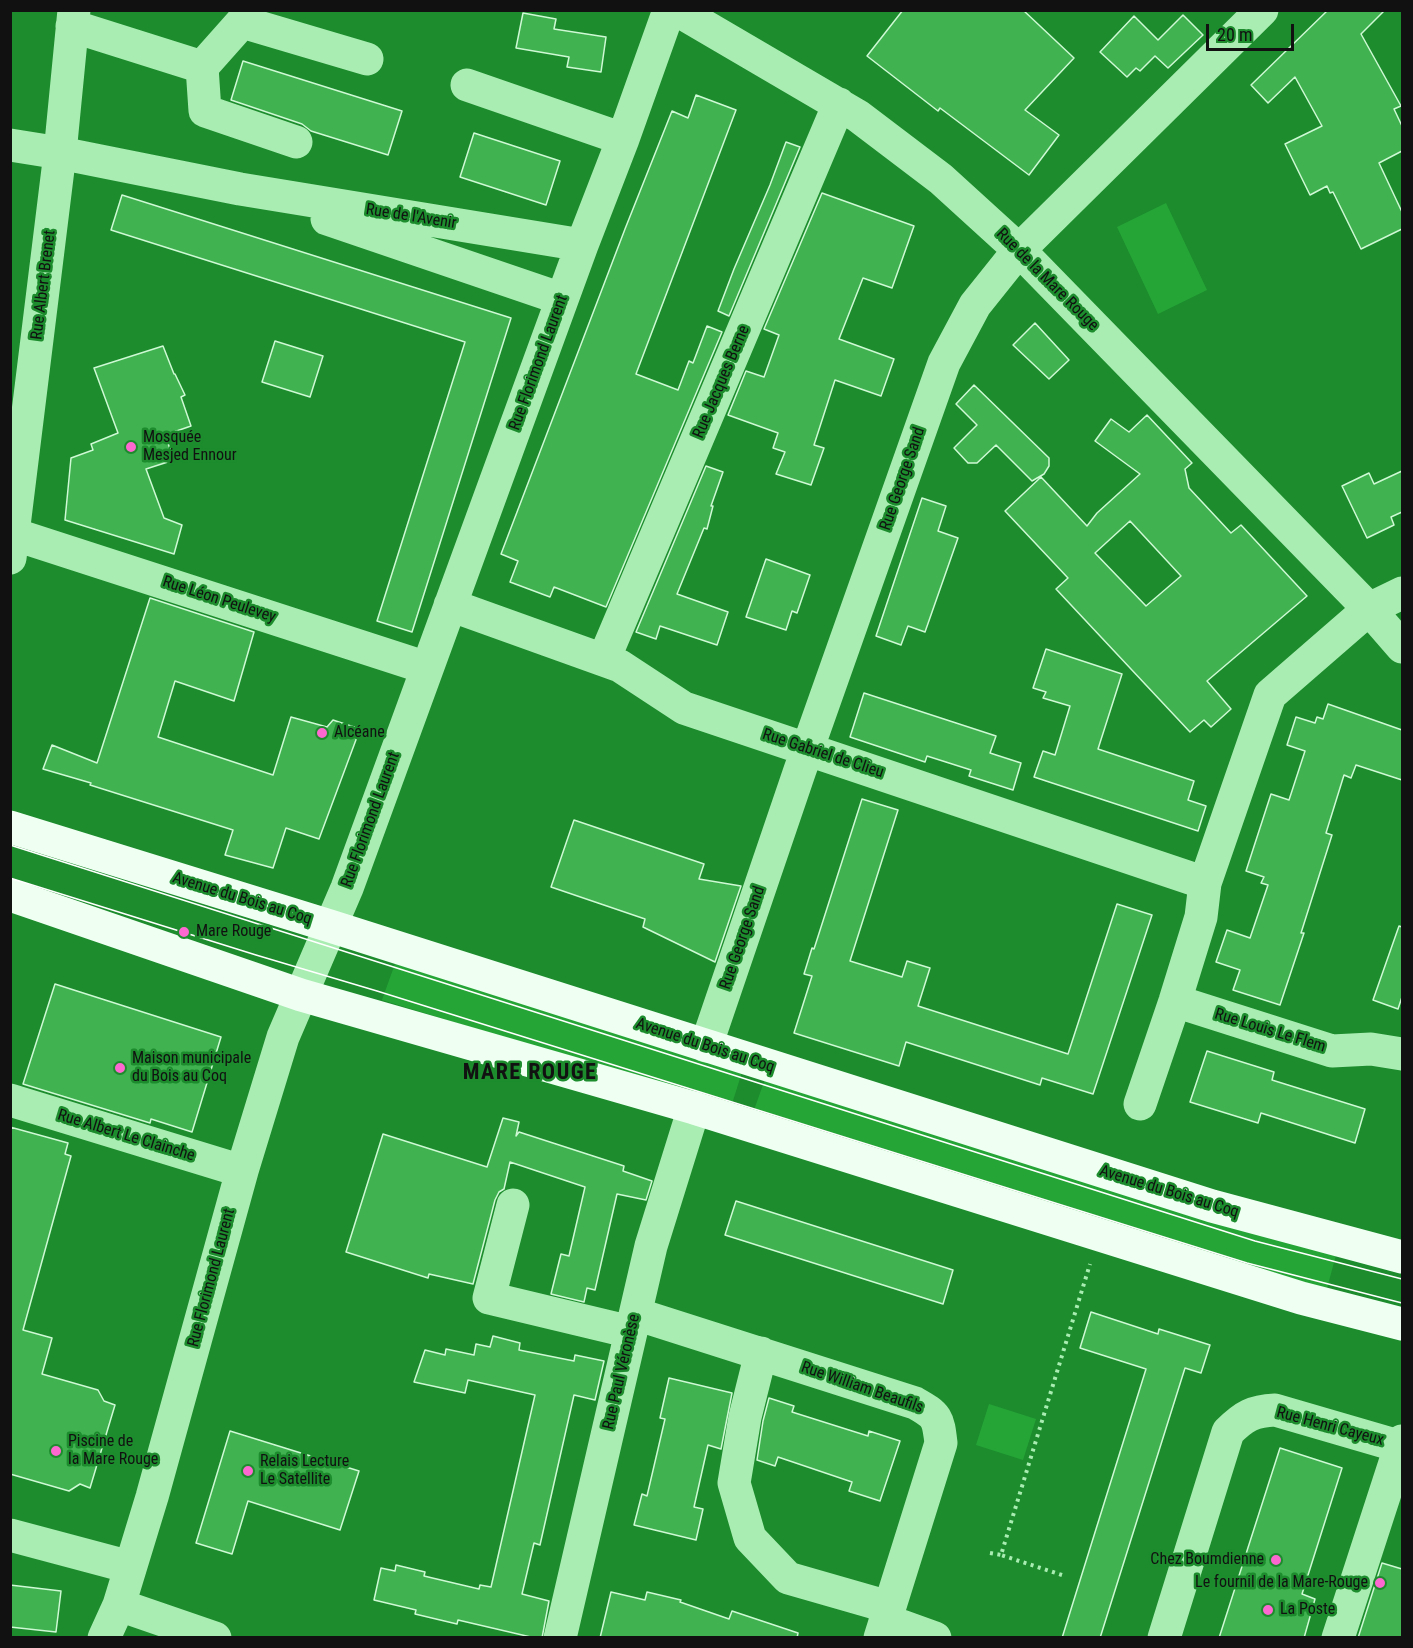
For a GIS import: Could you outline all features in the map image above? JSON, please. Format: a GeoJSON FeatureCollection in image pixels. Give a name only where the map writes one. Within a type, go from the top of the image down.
{"type":"FeatureCollection","features":[{"type":"Feature","properties":{"kind":"main road","name":"Avenue du Bois au Coq"},"geometry":{"type":"LineString","coordinates":[[10,827],[330,926],[1212,1206],[1402,1257]]}},
{"type":"Feature","properties":{"kind":"main road"},"geometry":{"type":"LineString","coordinates":[[10,894],[301,995],[694,1108],[1301,1298],[1402,1323]]}},
{"type":"Feature","properties":{"kind":"street","name":"Rue Florimond Laurent"},"geometry":{"type":"LineString","coordinates":[[104,1638],[119,1605],[152,1497],[242,1171],[283,1037],[346,888],[669,10]]}},
{"type":"Feature","properties":{"kind":"street","name":"Rue de la Mare Rouge"},"geometry":{"type":"LineString","coordinates":[[677,10],[858,116],[941,179],[1019,250],[1369,609],[1402,646]]}},
{"type":"Feature","properties":{"kind":"street","name":"Rue George Sand"},"geometry":{"type":"LineString","coordinates":[[706,1046],[944,363],[975,305],[1019,250],[1262,10]]}},
{"type":"Feature","properties":{"kind":"street"},"geometry":{"type":"LineString","coordinates":[[73,18],[202,67]]}},
{"type":"Feature","properties":{"kind":"street","name":"Rue Albert Brenet"},"geometry":{"type":"LineString","coordinates":[[12,542],[60,153],[73,18]]}},
{"type":"Feature","properties":{"kind":"street"},"geometry":{"type":"LineString","coordinates":[[296,141],[205,111],[202,67],[242,22],[367,58]]}},
{"type":"Feature","properties":{"kind":"street"},"geometry":{"type":"LineString","coordinates":[[467,85],[623,139]]}},
{"type":"Feature","properties":{"kind":"street","name":"Rue Jacques Berne"},"geometry":{"type":"LineString","coordinates":[[604,659],[839,104]]}},
{"type":"Feature","properties":{"kind":"street","name":"Rue de l'Avenir"},"geometry":{"type":"LineString","coordinates":[[10,145],[240,189],[582,245]]}},
{"type":"Feature","properties":{"kind":"street","name":"Rue de l'Avenir"},"geometry":{"type":"LineString","coordinates":[[240,189],[562,299]]}},
{"type":"Feature","properties":{"kind":"street","name":"Rue Léon Peulevey"},"geometry":{"type":"LineString","coordinates":[[12,542],[54,546],[427,668]]}},
{"type":"Feature","properties":{"kind":"street"},"geometry":{"type":"LineString","coordinates":[[1140,1104],[1201,918],[1205,883],[1269,695],[1369,609],[1402,593]]}},
{"type":"Feature","properties":{"kind":"street","name":"Rue Gabriel de Clieu"},"geometry":{"type":"LineString","coordinates":[[450,605],[620,666],[684,708],[1205,883]]}},
{"type":"Feature","properties":{"kind":"street","name":"Rue Louis Le Flem"},"geometry":{"type":"LineString","coordinates":[[1175,1001],[1332,1051],[1371,1049],[1402,1054]]}},
{"type":"Feature","properties":{"kind":"street","name":"Rue Albert Le Clainche"},"geometry":{"type":"LineString","coordinates":[[10,1100],[242,1171]]}},
{"type":"Feature","properties":{"kind":"street","name":"Rue Paul Véronèse"},"geometry":{"type":"LineString","coordinates":[[560,1638],[651,1246],[694,1108]]}},
{"type":"Feature","properties":{"kind":"street","name":"Rue William Beaufils"},"geometry":{"type":"LineString","coordinates":[[513,1205],[489,1298],[633,1323],[761,1353],[915,1403],[929,1411],[938,1421],[941,1443],[885,1622]]}},
{"type":"Feature","properties":{"kind":"street"},"geometry":{"type":"LineString","coordinates":[[761,1353],[745,1417],[734,1484],[750,1538],[788,1578],[885,1622],[935,1638]]}},
{"type":"Feature","properties":{"kind":"street","name":"Rue Henri Cayeux"},"geometry":{"type":"LineString","coordinates":[[1164,1638],[1228,1432],[1241,1419],[1258,1410],[1275,1410],[1402,1445]]}},
{"type":"Feature","properties":{"kind":"street"},"geometry":{"type":"LineString","coordinates":[[1338,1638],[1402,1445]]}},
{"type":"Feature","properties":{"kind":"street"},"geometry":{"type":"LineString","coordinates":[[10,1535],[130,1567]]}},
{"type":"Feature","properties":{"kind":"street"},"geometry":{"type":"LineString","coordinates":[[119,1605],[215,1638]]}},
{"type":"Feature","properties":{"kind":"path"},"geometry":{"type":"LineString","coordinates":[[1001,1555],[1099,1235]]}},
{"type":"Feature","properties":{"kind":"path"},"geometry":{"type":"LineString","coordinates":[[990,1554],[1001,1555],[1062,1575]]}},
{"type":"Feature","properties":{"kind":"green space"},"geometry":{"type":"Polygon","coordinates":[[[1166,203],[1207,290],[1158,314],[1117,227],[1166,203]]]}},
{"type":"Feature","properties":{"kind":"green space"},"geometry":{"type":"Polygon","coordinates":[[[396,961],[742,1072],[731,1107],[382,1000],[396,961]]]}},
{"type":"Feature","properties":{"kind":"green space"},"geometry":{"type":"Polygon","coordinates":[[[765,1079],[1336,1255],[1326,1292],[753,1113],[765,1079]]]}},
{"type":"Feature","properties":{"kind":"green space"},"geometry":{"type":"Polygon","coordinates":[[[989,1404],[1036,1419],[1023,1460],[976,1445],[989,1404]]]}},
{"type":"Feature","properties":{"kind":"building"},"geometry":{"type":"Polygon","coordinates":[[[903,10],[1023,10],[1074,58],[1025,110],[1059,135],[1029,175],[940,108],[938,111],[867,56],[903,10]]]}},
{"type":"Feature","properties":{"kind":"building"},"geometry":{"type":"Polygon","coordinates":[[[1328,10],[1385,10],[1361,34],[1401,106],[1394,109],[1402,126],[1402,151],[1379,163],[1402,212],[1402,229],[1361,249],[1333,192],[1330,193],[1327,186],[1310,195],[1285,144],[1322,126],[1295,77],[1268,103],[1251,85],[1328,10]]]}},
{"type":"Feature","properties":{"kind":"building"},"geometry":{"type":"Polygon","coordinates":[[[523,13],[556,19],[554,29],[606,37],[601,72],[567,67],[569,57],[516,48],[523,13]]]}},
{"type":"Feature","properties":{"kind":"building"},"geometry":{"type":"Polygon","coordinates":[[[1183,15],[1203,35],[1168,68],[1155,56],[1140,71],[1136,68],[1127,77],[1100,52],[1134,16],[1158,40],[1183,15]]]}},
{"type":"Feature","properties":{"kind":"building"},"geometry":{"type":"Polygon","coordinates":[[[243,61],[402,111],[388,155],[311,131],[302,124],[231,100],[243,61]]]}},
{"type":"Feature","properties":{"kind":"building"},"geometry":{"type":"Polygon","coordinates":[[[696,95],[736,110],[636,374],[678,390],[689,361],[693,363],[707,326],[722,332],[606,607],[554,587],[550,597],[510,582],[518,561],[501,554],[672,111],[688,118],[696,95]]]}},
{"type":"Feature","properties":{"kind":"building"},"geometry":{"type":"Polygon","coordinates":[[[474,133],[560,161],[546,205],[460,177],[474,133]]]}},
{"type":"Feature","properties":{"kind":"building"},"geometry":{"type":"Polygon","coordinates":[[[786,142],[800,147],[729,316],[718,311],[786,142]]]}},
{"type":"Feature","properties":{"kind":"building"},"geometry":{"type":"Polygon","coordinates":[[[822,193],[914,226],[892,288],[863,278],[839,339],[894,359],[881,396],[835,380],[814,445],[824,448],[811,485],[776,474],[785,452],[773,448],[778,433],[728,415],[746,371],[764,377],[779,335],[764,329],[822,193]]]}},
{"type":"Feature","properties":{"kind":"building"},"geometry":{"type":"Polygon","coordinates":[[[122,195],[511,318],[412,632],[377,621],[465,342],[111,230],[122,195]]]}},
{"type":"Feature","properties":{"kind":"building"},"geometry":{"type":"Polygon","coordinates":[[[1035,323],[1069,360],[1049,379],[1013,345],[1035,323]]]}},
{"type":"Feature","properties":{"kind":"building"},"geometry":{"type":"Polygon","coordinates":[[[275,341],[323,356],[310,397],[262,382],[275,341]]]}},
{"type":"Feature","properties":{"kind":"building","name":"Mosquée Mesjed Ennour"},"geometry":{"type":"Polygon","coordinates":[[[163,346],[185,395],[181,397],[191,426],[165,435],[174,460],[146,469],[164,518],[182,525],[174,554],[65,520],[71,458],[93,450],[91,444],[118,433],[94,368],[163,346]]]}},
{"type":"Feature","properties":{"kind":"building"},"geometry":{"type":"Polygon","coordinates":[[[974,385],[1049,458],[1049,466],[1044,474],[1032,481],[996,445],[977,463],[968,463],[954,448],[977,425],[956,404],[974,385]]]}},
{"type":"Feature","properties":{"kind":"building"},"geometry":{"type":"Polygon","coordinates":[[[1147,415],[1192,463],[1185,469],[1189,488],[1231,533],[1241,525],[1307,596],[1207,681],[1231,709],[1211,727],[1204,720],[1190,732],[1056,589],[1068,578],[1005,511],[1041,477],[1087,526],[1097,513],[1140,474],[1095,441],[1111,419],[1129,432],[1147,415]],[[1130,521],[1095,553],[1146,606],[1181,576],[1130,521]]]}},
{"type":"Feature","properties":{"kind":"building"},"geometry":{"type":"Polygon","coordinates":[[[706,466],[723,472],[711,506],[713,506],[707,529],[704,528],[677,594],[728,612],[717,645],[660,626],[656,639],[636,632],[706,466]]]}},
{"type":"Feature","properties":{"kind":"building"},"geometry":{"type":"Polygon","coordinates":[[[1402,471],[1402,512],[1391,517],[1394,525],[1367,538],[1342,486],[1369,473],[1374,484],[1402,471]]]}},
{"type":"Feature","properties":{"kind":"building"},"geometry":{"type":"Polygon","coordinates":[[[922,498],[946,506],[938,531],[958,538],[925,632],[908,626],[901,645],[876,636],[922,498]]]}},
{"type":"Feature","properties":{"kind":"building"},"geometry":{"type":"Polygon","coordinates":[[[766,559],[810,575],[797,613],[792,611],[786,630],[746,617],[766,559]]]}},
{"type":"Feature","properties":{"kind":"building","name":"Alcéane"},"geometry":{"type":"Polygon","coordinates":[[[150,598],[254,632],[234,701],[175,681],[158,737],[273,775],[291,717],[327,727],[333,720],[360,729],[319,839],[286,828],[273,868],[225,855],[233,830],[43,769],[52,745],[97,763],[150,598]]]}},
{"type":"Feature","properties":{"kind":"building"},"geometry":{"type":"Polygon","coordinates":[[[1046,649],[1122,674],[1098,749],[1194,781],[1188,800],[1206,806],[1198,831],[1034,777],[1043,751],[1055,755],[1070,706],[1043,698],[1046,692],[1033,688],[1046,649]]]}},
{"type":"Feature","properties":{"kind":"building"},"geometry":{"type":"Polygon","coordinates":[[[864,693],[996,736],[990,753],[1021,763],[1013,790],[969,776],[971,770],[927,756],[925,762],[850,737],[864,693]]]}},
{"type":"Feature","properties":{"kind":"building"},"geometry":{"type":"Polygon","coordinates":[[[1328,704],[1402,730],[1402,780],[1356,765],[1351,778],[1344,775],[1326,833],[1332,835],[1301,933],[1304,933],[1280,1005],[1233,990],[1240,970],[1216,962],[1227,930],[1250,938],[1268,885],[1261,883],[1264,877],[1246,871],[1271,794],[1289,800],[1305,751],[1287,745],[1296,717],[1315,723],[1317,717],[1323,719],[1328,704]]]}},
{"type":"Feature","properties":{"kind":"building"},"geometry":{"type":"Polygon","coordinates":[[[862,799],[898,810],[850,961],[902,977],[907,961],[930,968],[918,1006],[1068,1054],[1117,904],[1152,915],[1093,1094],[1042,1078],[1040,1085],[906,1042],[899,1066],[794,1033],[812,976],[804,974],[862,799]]]}},
{"type":"Feature","properties":{"kind":"building"},"geometry":{"type":"Polygon","coordinates":[[[574,820],[704,864],[699,879],[741,886],[715,962],[643,927],[645,919],[551,887],[574,820]]]}},
{"type":"Feature","properties":{"kind":"building"},"geometry":{"type":"Polygon","coordinates":[[[1399,926],[1402,927],[1402,997],[1398,1009],[1373,1000],[1399,926]]]}},
{"type":"Feature","properties":{"kind":"building","name":"Maison municipale du Bois au Coq"},"geometry":{"type":"Polygon","coordinates":[[[55,984],[221,1037],[192,1132],[151,1119],[150,1123],[23,1084],[55,984]]]}},
{"type":"Feature","properties":{"kind":"building"},"geometry":{"type":"Polygon","coordinates":[[[1207,1051],[1274,1072],[1272,1080],[1365,1109],[1355,1143],[1261,1113],[1258,1123],[1190,1102],[1207,1051]]]}},
{"type":"Feature","properties":{"kind":"building"},"geometry":{"type":"Polygon","coordinates":[[[503,1118],[519,1122],[516,1136],[519,1132],[624,1166],[623,1171],[652,1181],[646,1200],[617,1194],[595,1290],[587,1288],[584,1302],[551,1294],[561,1254],[569,1256],[585,1187],[510,1162],[504,1189],[499,1192],[495,1200],[473,1284],[429,1274],[428,1278],[346,1252],[383,1134],[487,1167],[503,1118]]]}},
{"type":"Feature","properties":{"kind":"building"},"geometry":{"type":"Polygon","coordinates":[[[10,1127],[68,1143],[65,1154],[71,1156],[23,1330],[52,1338],[42,1374],[98,1390],[104,1401],[115,1405],[90,1488],[80,1484],[69,1491],[10,1474],[10,1127]]]}},
{"type":"Feature","properties":{"kind":"building"},"geometry":{"type":"Polygon","coordinates":[[[736,1201],[953,1270],[943,1304],[725,1235],[736,1201]]]}},
{"type":"Feature","properties":{"kind":"building"},"geometry":{"type":"Polygon","coordinates":[[[1091,1312],[1158,1334],[1159,1329],[1210,1345],[1201,1373],[1185,1368],[1100,1638],[1062,1638],[1146,1369],[1080,1348],[1091,1312]]]}},
{"type":"Feature","properties":{"kind":"building"},"geometry":{"type":"Polygon","coordinates":[[[493,1336],[520,1343],[519,1350],[574,1361],[575,1355],[604,1361],[595,1400],[574,1395],[540,1545],[534,1543],[522,1594],[549,1601],[542,1638],[458,1620],[457,1624],[415,1614],[416,1610],[374,1600],[381,1568],[395,1571],[396,1565],[425,1572],[424,1576],[479,1589],[480,1585],[491,1587],[535,1395],[468,1380],[465,1393],[414,1382],[425,1350],[445,1355],[446,1349],[474,1355],[476,1344],[490,1347],[493,1336]]]}},
{"type":"Feature","properties":{"kind":"building"},"geometry":{"type":"Polygon","coordinates":[[[669,1378],[732,1393],[721,1449],[708,1445],[694,1507],[703,1509],[696,1540],[634,1525],[642,1494],[647,1496],[665,1419],[660,1418],[669,1378]]]}},
{"type":"Feature","properties":{"kind":"building"},"geometry":{"type":"Polygon","coordinates":[[[769,1398],[794,1406],[792,1412],[868,1436],[869,1431],[900,1441],[880,1501],[849,1491],[852,1482],[778,1457],[775,1466],[757,1460],[769,1398]]]}},
{"type":"Feature","properties":{"kind":"building"},"geometry":{"type":"Polygon","coordinates":[[[230,1431],[359,1471],[340,1530],[248,1501],[232,1554],[196,1543],[230,1431]]]}},
{"type":"Feature","properties":{"kind":"building"},"geometry":{"type":"Polygon","coordinates":[[[1280,1448],[1342,1468],[1302,1594],[1315,1599],[1304,1638],[1219,1638],[1280,1448]]]}},
{"type":"Feature","properties":{"kind":"building"},"geometry":{"type":"Polygon","coordinates":[[[1382,1563],[1402,1569],[1402,1638],[1358,1638],[1382,1563]]]}},
{"type":"Feature","properties":{"kind":"building"},"geometry":{"type":"Polygon","coordinates":[[[10,1585],[61,1591],[56,1632],[10,1627],[10,1585]]]}},
{"type":"Feature","properties":{"kind":"building"},"geometry":{"type":"Polygon","coordinates":[[[611,1592],[645,1600],[647,1592],[681,1600],[680,1602],[729,1619],[732,1611],[798,1633],[797,1638],[600,1638],[611,1592]]]}},
{"type":"Feature","properties":{"kind":"tram line"},"geometry":{"type":"LineString","coordinates":[[10,845],[1255,1241],[1402,1279]]}},
{"type":"Feature","properties":{"kind":"tram line"},"geometry":{"type":"LineString","coordinates":[[10,878],[1247,1263],[1402,1303]]}},
{"type":"Feature","properties":{"kind":"place","name":"Mosquée Mesjed Ennour"},"geometry":{"type":"Point","coordinates":[131,447]}},
{"type":"Feature","properties":{"kind":"place","name":"Alcéane"},"geometry":{"type":"Point","coordinates":[322,733]}},
{"type":"Feature","properties":{"kind":"place","name":"Mare Rouge"},"geometry":{"type":"Point","coordinates":[184,932]}},
{"type":"Feature","properties":{"kind":"place","name":"Maison municipale du Bois au Coq"},"geometry":{"type":"Point","coordinates":[120,1068]}},
{"type":"Feature","properties":{"kind":"place","name":"Piscine de la Mare Rouge"},"geometry":{"type":"Point","coordinates":[56,1451]}},
{"type":"Feature","properties":{"kind":"place","name":"Relais Lecture Le Satellite"},"geometry":{"type":"Point","coordinates":[248,1471]}},
{"type":"Feature","properties":{"kind":"place","name":"Chez Boumdienne"},"geometry":{"type":"Point","coordinates":[1276,1560]}},
{"type":"Feature","properties":{"kind":"place","name":"Le fournil de la Mare-Rouge"},"geometry":{"type":"Point","coordinates":[1380,1583]}},
{"type":"Feature","properties":{"kind":"place","name":"La Poste"},"geometry":{"type":"Point","coordinates":[1268,1610]}},
{"type":"Feature","properties":{"kind":"district","name":"MARE ROUGE"},"geometry":{"type":"Point","coordinates":[530,1073]}}]}
